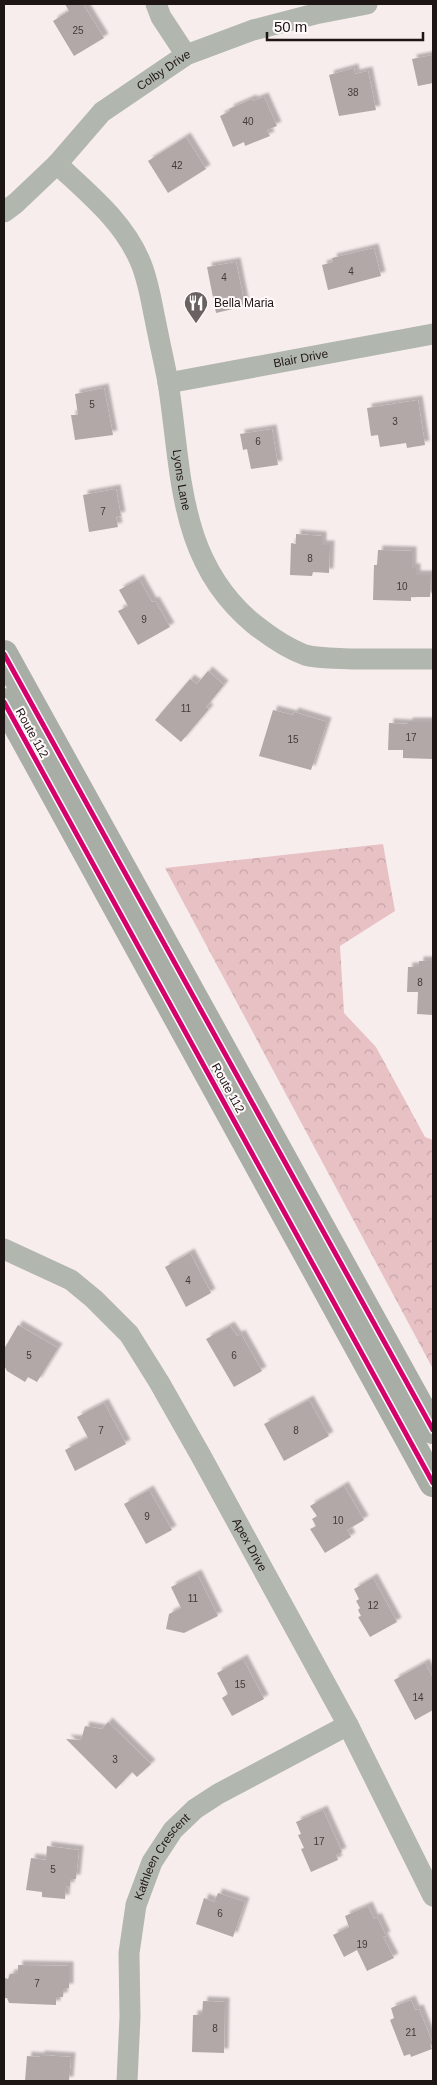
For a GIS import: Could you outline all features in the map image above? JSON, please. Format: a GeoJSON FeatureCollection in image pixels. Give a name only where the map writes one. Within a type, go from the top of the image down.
{"type":"FeatureCollection","features":[{"type":"Feature","properties":{"kind":"main road","name":"Route 112"},"geometry":{"type":"LineString","coordinates":[[4,654],[433,1430]]}},
{"type":"Feature","properties":{"kind":"main road","name":"Route 112"},"geometry":{"type":"LineString","coordinates":[[4,702],[433,1483]]}},
{"type":"Feature","properties":{"kind":"street"},"geometry":{"type":"LineString","coordinates":[[156,4],[161,17],[186,55]]}},
{"type":"Feature","properties":{"kind":"street","name":"Colby Drive"},"geometry":{"type":"LineString","coordinates":[[4,212],[57,164],[102,112],[186,55],[253,30],[316,14],[367,4]]}},
{"type":"Feature","properties":{"kind":"street","name":"Lyons Lane"},"geometry":{"type":"LineString","coordinates":[[57,164],[107,211],[133,246],[147,279],[168,383],[179,470],[186,506],[196,547],[215,582],[238,611],[267,634],[306,655],[334,658],[433,659]]}},
{"type":"Feature","properties":{"kind":"street","name":"Blair Drive"},"geometry":{"type":"LineString","coordinates":[[168,383],[433,334]]}},
{"type":"Feature","properties":{"kind":"street","name":"Apex Drive"},"geometry":{"type":"LineString","coordinates":[[4,1250],[71,1280],[94,1298],[129,1334],[201,1456],[348,1725],[433,1896]]}},
{"type":"Feature","properties":{"kind":"street","name":"Kathleen Crescent"},"geometry":{"type":"LineString","coordinates":[[126,2081],[130,2017],[129,1953],[136,1905],[152,1862],[173,1830],[195,1809],[218,1794],[348,1725]]}},
{"type":"Feature","properties":{"kind":"green space"},"geometry":{"type":"Polygon","coordinates":[[[383,844],[395,911],[340,946],[344,1013],[376,1047],[425,1137],[433,1140],[433,1369],[165,868],[383,844]]]}},
{"type":"Feature","properties":{"kind":"building"},"geometry":{"type":"Polygon","coordinates":[[[65,4],[83,4],[104,38],[74,56],[53,21],[69,11],[65,4]]]}},
{"type":"Feature","properties":{"kind":"building"},"geometry":{"type":"Polygon","coordinates":[[[433,55],[433,83],[418,86],[412,59],[433,55]]]}},
{"type":"Feature","properties":{"kind":"building"},"geometry":{"type":"Polygon","coordinates":[[[354,68],[355,74],[368,71],[376,110],[339,116],[329,75],[354,68]]]}},
{"type":"Feature","properties":{"kind":"building"},"geometry":{"type":"Polygon","coordinates":[[[264,97],[277,126],[267,130],[270,136],[245,146],[244,142],[233,147],[220,116],[230,111],[229,109],[252,99],[253,101],[264,97]]]}},
{"type":"Feature","properties":{"kind":"building"},"geometry":{"type":"Polygon","coordinates":[[[186,137],[206,169],[168,193],[148,161],[186,137]]]}},
{"type":"Feature","properties":{"kind":"building"},"geometry":{"type":"Polygon","coordinates":[[[374,248],[381,276],[328,290],[322,265],[333,262],[332,258],[374,248]]]}},
{"type":"Feature","properties":{"kind":"building"},"geometry":{"type":"Polygon","coordinates":[[[236,262],[245,306],[216,313],[207,267],[236,262]]]}},
{"type":"Feature","properties":{"kind":"building"},"geometry":{"type":"Polygon","coordinates":[[[104,388],[113,435],[75,440],[71,415],[78,415],[75,394],[104,388]]]}},
{"type":"Feature","properties":{"kind":"building"},"geometry":{"type":"Polygon","coordinates":[[[418,400],[425,445],[407,448],[406,443],[380,447],[378,435],[371,436],[367,408],[418,400]]]}},
{"type":"Feature","properties":{"kind":"building"},"geometry":{"type":"Polygon","coordinates":[[[272,429],[278,465],[251,469],[247,449],[243,450],[240,434],[272,429]]]}},
{"type":"Feature","properties":{"kind":"building"},"geometry":{"type":"Polygon","coordinates":[[[116,489],[121,516],[116,517],[118,527],[89,532],[83,495],[116,489]]]}},
{"type":"Feature","properties":{"kind":"building"},"geometry":{"type":"Polygon","coordinates":[[[296,534],[322,536],[322,545],[330,545],[329,573],[313,572],[312,576],[290,575],[291,543],[296,544],[296,534]]]}},
{"type":"Feature","properties":{"kind":"building"},"geometry":{"type":"Polygon","coordinates":[[[378,550],[412,551],[412,568],[416,568],[416,575],[431,575],[430,597],[411,597],[411,601],[373,600],[374,565],[377,565],[378,550]]]}},
{"type":"Feature","properties":{"kind":"building"},"geometry":{"type":"Polygon","coordinates":[[[139,579],[152,602],[155,601],[170,627],[138,645],[118,611],[128,606],[119,590],[139,579]]]}},
{"type":"Feature","properties":{"kind":"building"},"geometry":{"type":"Polygon","coordinates":[[[208,671],[224,685],[206,707],[209,709],[181,742],[155,720],[190,679],[197,684],[208,671]]]}},
{"type":"Feature","properties":{"kind":"building"},"geometry":{"type":"Polygon","coordinates":[[[273,710],[293,715],[294,712],[327,722],[311,770],[259,756],[273,710]]]}},
{"type":"Feature","properties":{"kind":"building"},"geometry":{"type":"Polygon","coordinates":[[[408,722],[433,722],[433,759],[403,758],[403,750],[388,750],[389,723],[408,724],[408,722]]]}},
{"type":"Feature","properties":{"kind":"building"},"geometry":{"type":"Polygon","coordinates":[[[419,961],[433,961],[433,1015],[417,1014],[418,992],[407,992],[408,967],[419,967],[419,961]]]}},
{"type":"Feature","properties":{"kind":"building"},"geometry":{"type":"Polygon","coordinates":[[[190,1253],[211,1293],[186,1307],[165,1267],[190,1253]]]}},
{"type":"Feature","properties":{"kind":"building"},"geometry":{"type":"Polygon","coordinates":[[[18,1325],[58,1348],[37,1382],[28,1377],[25,1382],[7,1371],[4,1365],[4,1349],[18,1325]]]}},
{"type":"Feature","properties":{"kind":"building"},"geometry":{"type":"Polygon","coordinates":[[[230,1326],[237,1336],[241,1334],[262,1371],[234,1387],[206,1339],[230,1326]]]}},
{"type":"Feature","properties":{"kind":"building"},"geometry":{"type":"Polygon","coordinates":[[[309,1400],[329,1436],[284,1461],[264,1424],[309,1400]]]}},
{"type":"Feature","properties":{"kind":"building"},"geometry":{"type":"Polygon","coordinates":[[[104,1403],[126,1444],[75,1471],[65,1450],[88,1438],[77,1417],[104,1403]]]}},
{"type":"Feature","properties":{"kind":"building"},"geometry":{"type":"Polygon","coordinates":[[[344,1486],[364,1520],[347,1530],[351,1537],[325,1553],[310,1529],[316,1526],[312,1519],[317,1516],[310,1506],[344,1486]]]}},
{"type":"Feature","properties":{"kind":"building"},"geometry":{"type":"Polygon","coordinates":[[[149,1490],[172,1530],[146,1544],[124,1504],[149,1490]]]}},
{"type":"Feature","properties":{"kind":"building"},"geometry":{"type":"Polygon","coordinates":[[[197,1574],[218,1616],[184,1633],[166,1629],[169,1614],[181,1608],[171,1587],[197,1574]]]}},
{"type":"Feature","properties":{"kind":"building"},"geometry":{"type":"Polygon","coordinates":[[[373,1578],[397,1622],[370,1637],[358,1617],[361,1616],[358,1610],[360,1608],[356,1601],[359,1599],[354,1589],[373,1578]]]}},
{"type":"Feature","properties":{"kind":"building"},"geometry":{"type":"Polygon","coordinates":[[[243,1659],[264,1699],[232,1716],[222,1698],[228,1694],[217,1673],[243,1659]]]}},
{"type":"Feature","properties":{"kind":"building"},"geometry":{"type":"Polygon","coordinates":[[[425,1663],[433,1678],[433,1710],[415,1720],[394,1680],[425,1663]]]}},
{"type":"Feature","properties":{"kind":"building"},"geometry":{"type":"Polygon","coordinates":[[[108,1722],[151,1764],[137,1777],[132,1772],[116,1789],[66,1739],[81,1740],[85,1726],[102,1729],[108,1722]]]}},
{"type":"Feature","properties":{"kind":"building"},"geometry":{"type":"Polygon","coordinates":[[[323,1810],[342,1852],[336,1855],[338,1860],[311,1872],[301,1849],[304,1848],[298,1835],[301,1834],[296,1822],[323,1810]]]}},
{"type":"Feature","properties":{"kind":"building"},"geometry":{"type":"Polygon","coordinates":[[[47,1846],[79,1850],[76,1879],[70,1879],[70,1887],[66,1886],[65,1899],[42,1897],[42,1892],[26,1890],[31,1858],[46,1860],[47,1846]]]}},
{"type":"Feature","properties":{"kind":"building"},"geometry":{"type":"Polygon","coordinates":[[[218,1893],[245,1902],[233,1937],[196,1924],[204,1898],[214,1902],[218,1893]]]}},
{"type":"Feature","properties":{"kind":"building"},"geometry":{"type":"Polygon","coordinates":[[[368,1906],[374,1919],[377,1917],[386,1936],[383,1937],[394,1958],[367,1971],[357,1950],[344,1957],[333,1935],[349,1927],[345,1916],[368,1906]]]}},
{"type":"Feature","properties":{"kind":"building"},"geometry":{"type":"Polygon","coordinates":[[[18,1965],[69,1966],[69,1988],[64,1988],[63,1997],[56,1997],[56,2005],[9,2003],[7,1998],[4,1998],[5,1978],[8,1979],[10,1974],[18,1974],[18,1965]]]}},
{"type":"Feature","properties":{"kind":"building"},"geometry":{"type":"Polygon","coordinates":[[[411,2000],[415,2010],[419,2009],[433,2044],[430,2044],[432,2049],[411,2057],[410,2054],[404,2056],[390,2020],[394,2018],[391,2008],[411,2000]]]}},
{"type":"Feature","properties":{"kind":"building"},"geometry":{"type":"Polygon","coordinates":[[[203,2001],[225,2002],[224,2053],[192,2052],[193,2015],[202,2015],[203,2001]]]}},
{"type":"Feature","properties":{"kind":"building"},"geometry":{"type":"Polygon","coordinates":[[[40,2055],[71,2057],[69,2081],[25,2081],[27,2056],[40,2057],[40,2055]]]}},
{"type":"Feature","properties":{"kind":"cycle path"},"geometry":{"type":"LineString","coordinates":[[4,654],[433,1430]]}},
{"type":"Feature","properties":{"kind":"cycle path"},"geometry":{"type":"LineString","coordinates":[[4,702],[433,1483]]}},
{"type":"Feature","properties":{"kind":"place","name":"Bella Maria"},"geometry":{"type":"Point","coordinates":[196,324]}}]}
